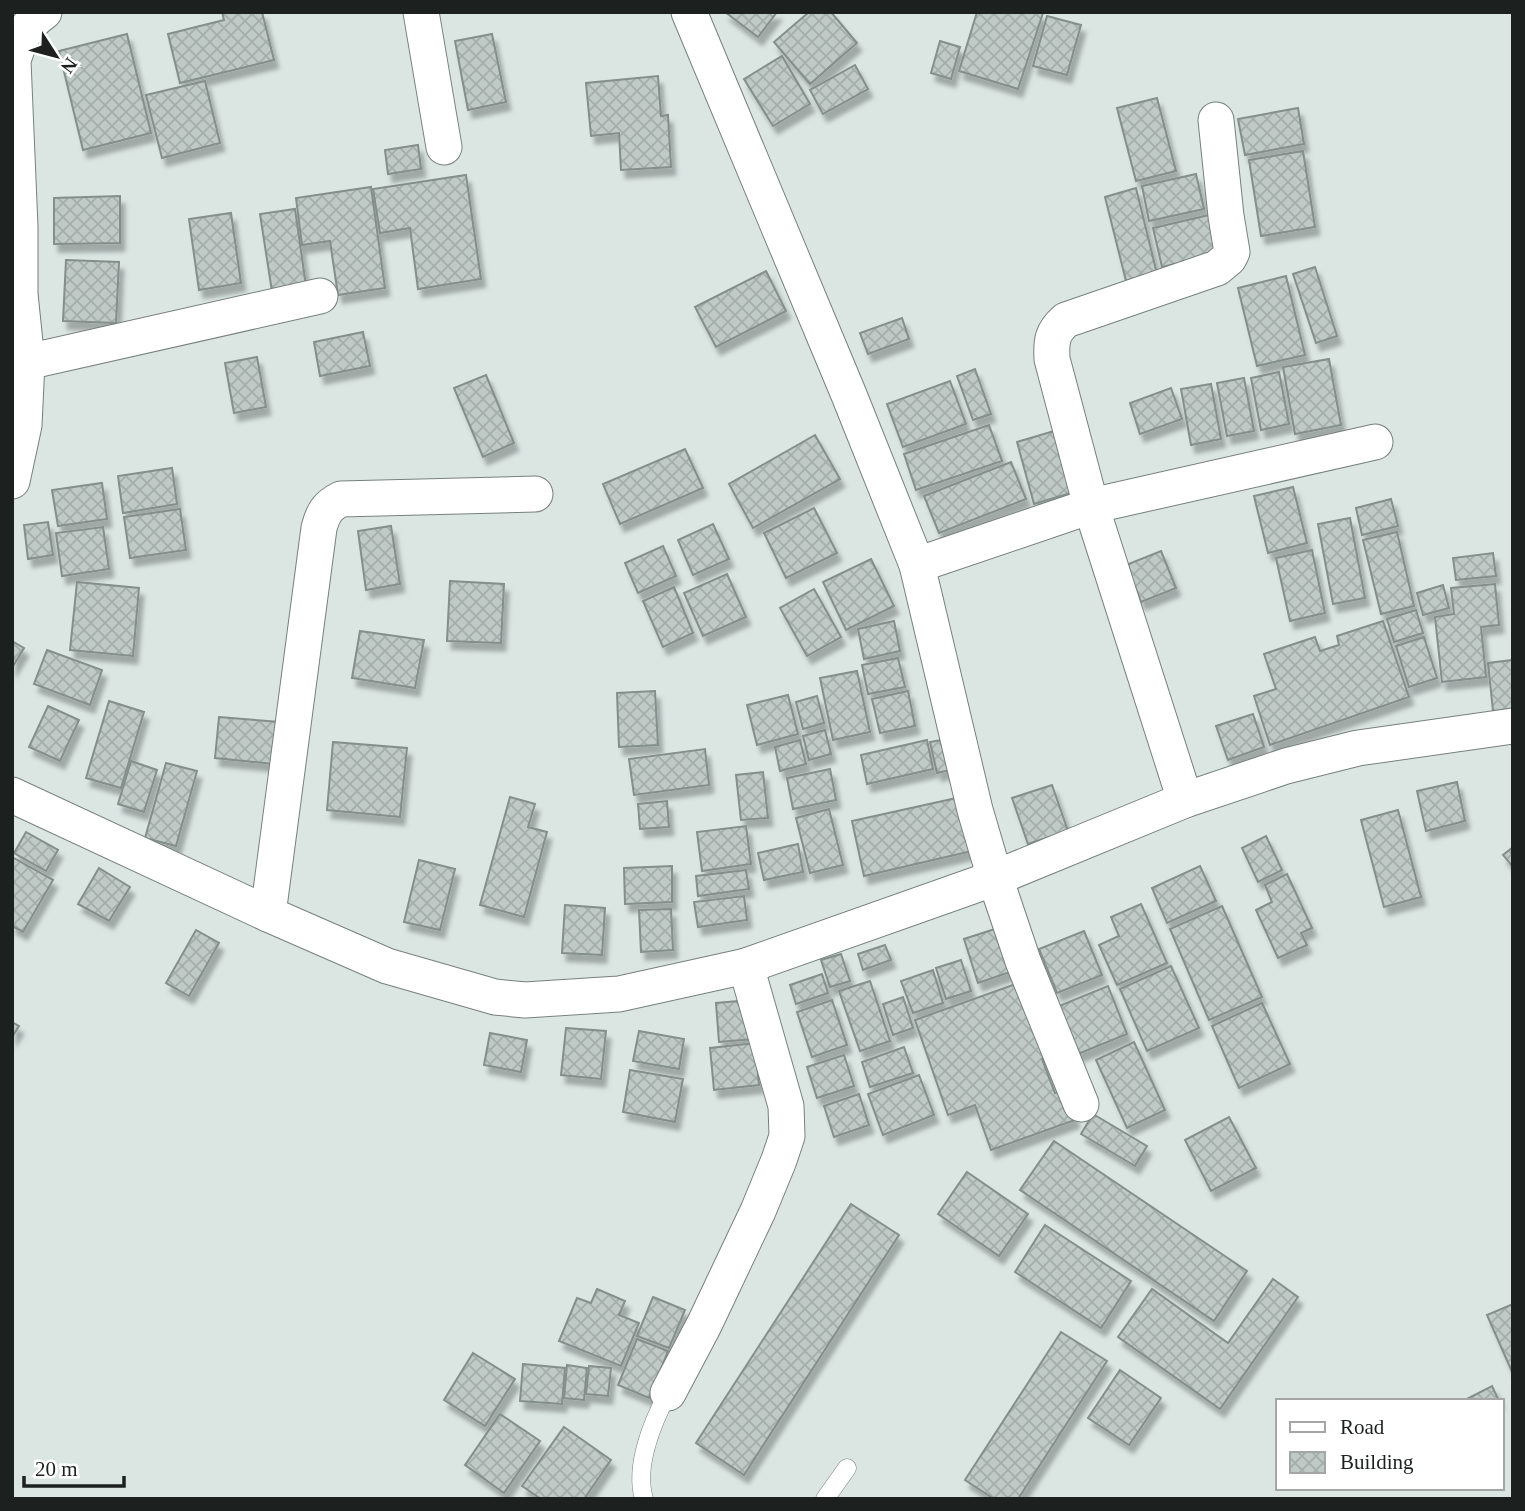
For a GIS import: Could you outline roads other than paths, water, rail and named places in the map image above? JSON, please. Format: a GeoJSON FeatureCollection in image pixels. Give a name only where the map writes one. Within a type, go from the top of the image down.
{"type":"FeatureCollection","features":[{"type":"Feature","properties":{"kind":"street"},"geometry":{"type":"LineString","coordinates":[[421,12],[444,147]]}},
{"type":"Feature","properties":{"kind":"street"},"geometry":{"type":"LineString","coordinates":[[689,12],[917,565],[975,810],[995,878],[1023,961],[1081,1104]]}},
{"type":"Feature","properties":{"kind":"street"},"geometry":{"type":"LineString","coordinates":[[12,481],[24,425],[27,362],[20,294],[13,61],[25,30],[40,13]]}},
{"type":"Feature","properties":{"kind":"street"},"geometry":{"type":"LineString","coordinates":[[1185,800],[1091,506],[1052,359],[1051,342],[1055,330],[1066,320],[1217,268],[1229,258],[1231,252],[1216,120]]}},
{"type":"Feature","properties":{"kind":"street"},"geometry":{"type":"LineString","coordinates":[[27,362],[320,296]]}},
{"type":"Feature","properties":{"kind":"street"},"geometry":{"type":"LineString","coordinates":[[917,565],[1091,506],[1375,442]]}},
{"type":"Feature","properties":{"kind":"street"},"geometry":{"type":"LineString","coordinates":[[268,914],[323,514],[330,505],[341,499],[535,494]]}},
{"type":"Feature","properties":{"kind":"street"},"geometry":{"type":"LineString","coordinates":[[12,795],[268,914],[387,965],[495,997],[525,1000],[619,994],[746,966],[995,878],[1185,800],[1286,766],[1358,748],[1513,726]]}},
{"type":"Feature","properties":{"kind":"street"},"geometry":{"type":"LineString","coordinates":[[668,1392],[704,1325],[758,1210],[787,1136],[786,1106],[746,966]]}},
{"type":"Feature","properties":{"kind":"lane"},"geometry":{"type":"LineString","coordinates":[[644,1499],[644,1459],[653,1422],[668,1392]]}},
{"type":"Feature","properties":{"kind":"lane"},"geometry":{"type":"LineString","coordinates":[[825,1499],[847,1468]]}}]}
